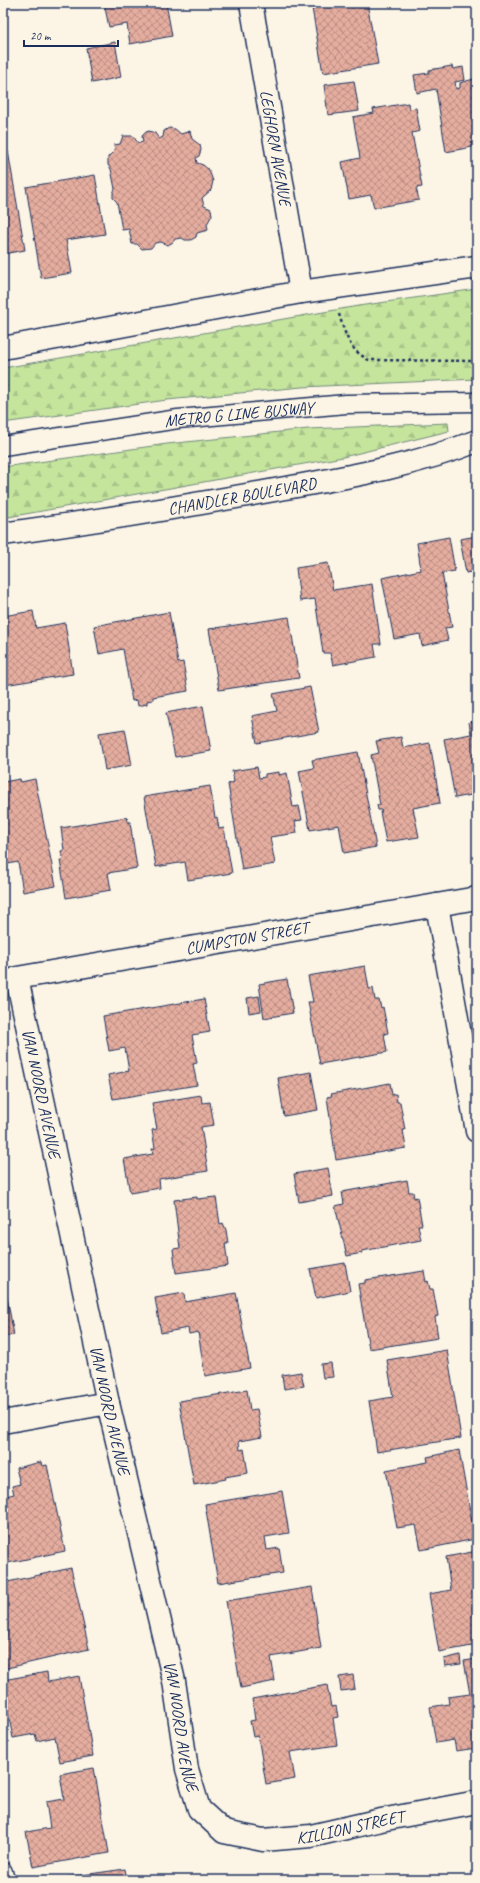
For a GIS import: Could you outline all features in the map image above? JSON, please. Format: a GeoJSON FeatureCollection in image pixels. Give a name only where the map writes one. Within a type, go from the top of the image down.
{"type":"FeatureCollection","features":[{"type":"Feature","properties":{"kind":"street","name":"LEGHORN AVENUE"},"geometry":{"type":"LineString","coordinates":[[251,3],[301,292]]}},
{"type":"Feature","properties":{"kind":"street"},"geometry":{"type":"LineString","coordinates":[[3,348],[301,292],[477,268]]}},
{"type":"Feature","properties":{"kind":"street","name":"CHANDLER BOULEVARD"},"geometry":{"type":"LineString","coordinates":[[3,534],[145,514],[376,471],[458,449],[477,442]]}},
{"type":"Feature","properties":{"kind":"street","name":"CUMPSTON STREET"},"geometry":{"type":"LineString","coordinates":[[17,978],[477,898]]}},
{"type":"Feature","properties":{"kind":"street"},"geometry":{"type":"LineString","coordinates":[[437,905],[477,1131]]}},
{"type":"Feature","properties":{"kind":"street","name":"VAN NOORD AVENUE"},"geometry":{"type":"LineString","coordinates":[[17,978],[108,1403],[174,1681],[187,1769],[199,1809],[224,1832]]}},
{"type":"Feature","properties":{"kind":"street"},"geometry":{"type":"LineString","coordinates":[[3,1422],[108,1403]]}},
{"type":"Feature","properties":{"kind":"street","name":"KILLION STREET"},"geometry":{"type":"LineString","coordinates":[[224,1832],[263,1840],[311,1836],[380,1820],[477,1802]]}},
{"type":"Feature","properties":{"kind":"lane","name":"METRO G LINE BUSWAY"},"geometry":{"type":"LineString","coordinates":[[3,446],[178,419],[346,404],[477,402]]}},
{"type":"Feature","properties":{"kind":"lane"},"geometry":{"type":"LineString","coordinates":[[3,1872],[5,1880]]}},
{"type":"Feature","properties":{"kind":"path"},"geometry":{"type":"LineString","coordinates":[[338,311],[350,345],[358,355],[369,360],[477,361]]}},
{"type":"Feature","properties":{"kind":"green space"},"geometry":{"type":"Polygon","coordinates":[[[477,289],[477,379],[302,387],[167,400],[3,423],[3,368],[358,306],[477,289]]]}},
{"type":"Feature","properties":{"kind":"green space"},"geometry":{"type":"Polygon","coordinates":[[[448,423],[449,431],[343,457],[3,518],[3,467],[167,444],[308,429],[448,423]]]}},
{"type":"Feature","properties":{"kind":"building"},"geometry":{"type":"Polygon","coordinates":[[[104,3],[166,3],[172,36],[130,44],[127,24],[109,27],[104,3]]]}},
{"type":"Feature","properties":{"kind":"building"},"geometry":{"type":"Polygon","coordinates":[[[316,3],[367,3],[378,64],[323,73],[312,8],[317,8],[316,3]]]}},
{"type":"Feature","properties":{"kind":"building"},"geometry":{"type":"Polygon","coordinates":[[[115,42],[121,77],[92,83],[86,48],[115,42]]]}},
{"type":"Feature","properties":{"kind":"building"},"geometry":{"type":"Polygon","coordinates":[[[452,66],[453,69],[463,67],[465,80],[455,82],[456,89],[460,88],[460,83],[477,78],[477,141],[472,142],[472,147],[446,152],[436,89],[417,93],[414,75],[429,73],[429,70],[452,66]]]}},
{"type":"Feature","properties":{"kind":"building"},"geometry":{"type":"Polygon","coordinates":[[[354,81],[359,111],[328,115],[324,85],[354,81]]]}},
{"type":"Feature","properties":{"kind":"building"},"geometry":{"type":"Polygon","coordinates":[[[408,103],[409,109],[416,108],[420,131],[412,133],[422,187],[416,188],[419,200],[374,208],[371,195],[349,199],[342,162],[360,158],[353,117],[374,113],[373,109],[408,103]]]}},
{"type":"Feature","properties":{"kind":"building"},"geometry":{"type":"Polygon","coordinates":[[[169,128],[175,129],[181,134],[190,131],[192,139],[200,145],[201,150],[199,156],[196,158],[197,163],[203,165],[209,170],[213,181],[211,190],[202,198],[204,206],[211,209],[212,215],[207,224],[208,230],[197,233],[196,237],[191,240],[185,240],[182,238],[175,239],[168,245],[161,242],[155,243],[151,248],[142,249],[137,244],[132,244],[129,229],[122,230],[117,202],[113,198],[115,189],[111,169],[108,165],[108,157],[115,150],[114,145],[120,144],[123,136],[133,136],[138,143],[143,142],[142,136],[146,132],[149,131],[155,133],[159,139],[163,137],[164,131],[169,128]]]}},
{"type":"Feature","properties":{"kind":"building"},"geometry":{"type":"Polygon","coordinates":[[[8,151],[25,250],[3,254],[3,152],[8,151]]]}},
{"type":"Feature","properties":{"kind":"building"},"geometry":{"type":"Polygon","coordinates":[[[95,175],[105,234],[66,240],[72,273],[41,278],[26,187],[95,175]]]}},
{"type":"Feature","properties":{"kind":"building"},"geometry":{"type":"Polygon","coordinates":[[[477,536],[477,576],[476,571],[466,573],[460,539],[477,536]]]}},
{"type":"Feature","properties":{"kind":"building"},"geometry":{"type":"Polygon","coordinates":[[[449,537],[455,571],[442,573],[452,627],[445,628],[448,640],[422,646],[420,634],[394,639],[382,578],[421,570],[417,543],[449,537]]]}},
{"type":"Feature","properties":{"kind":"building"},"geometry":{"type":"Polygon","coordinates":[[[328,563],[333,590],[372,584],[381,644],[374,644],[376,657],[333,665],[330,653],[323,653],[315,599],[300,601],[296,568],[328,563]]]}},
{"type":"Feature","properties":{"kind":"building"},"geometry":{"type":"Polygon","coordinates":[[[33,611],[36,628],[65,623],[73,674],[4,685],[3,616],[33,611]]]}},
{"type":"Feature","properties":{"kind":"building"},"geometry":{"type":"Polygon","coordinates":[[[169,612],[178,663],[183,662],[188,691],[153,697],[153,700],[147,701],[147,704],[138,706],[137,700],[132,701],[123,649],[99,654],[94,626],[169,612]]]}},
{"type":"Feature","properties":{"kind":"building"},"geometry":{"type":"Polygon","coordinates":[[[289,617],[299,678],[219,690],[209,629],[289,617]]]}},
{"type":"Feature","properties":{"kind":"building"},"geometry":{"type":"Polygon","coordinates":[[[310,687],[319,732],[257,743],[252,716],[277,711],[273,694],[310,687]]]}},
{"type":"Feature","properties":{"kind":"building"},"geometry":{"type":"Polygon","coordinates":[[[203,706],[211,751],[175,757],[166,713],[203,706]]]}},
{"type":"Feature","properties":{"kind":"building"},"geometry":{"type":"Polygon","coordinates":[[[477,721],[477,794],[455,798],[444,739],[471,734],[469,722],[477,721]]]}},
{"type":"Feature","properties":{"kind":"building"},"geometry":{"type":"Polygon","coordinates":[[[125,729],[132,765],[105,770],[99,733],[125,729]]]}},
{"type":"Feature","properties":{"kind":"building"},"geometry":{"type":"Polygon","coordinates":[[[3,733],[6,750],[3,750],[3,733]]]}},
{"type":"Feature","properties":{"kind":"building"},"geometry":{"type":"Polygon","coordinates":[[[401,737],[403,748],[430,743],[440,803],[413,808],[419,837],[386,842],[380,812],[382,812],[381,810],[378,810],[377,805],[380,805],[371,755],[379,753],[376,741],[401,737]]]}},
{"type":"Feature","properties":{"kind":"building"},"geometry":{"type":"Polygon","coordinates":[[[358,752],[376,847],[344,853],[339,825],[310,830],[299,771],[314,768],[312,760],[358,752]]]}},
{"type":"Feature","properties":{"kind":"building"},"geometry":{"type":"Polygon","coordinates":[[[257,767],[259,778],[265,777],[265,774],[279,772],[279,775],[287,773],[293,807],[299,806],[302,820],[295,821],[297,833],[270,837],[275,864],[242,870],[228,784],[234,782],[232,771],[257,767]]]}},
{"type":"Feature","properties":{"kind":"building"},"geometry":{"type":"Polygon","coordinates":[[[20,779],[21,782],[35,779],[56,886],[23,892],[18,862],[3,865],[3,782],[20,779]]]}},
{"type":"Feature","properties":{"kind":"building"},"geometry":{"type":"Polygon","coordinates":[[[210,786],[215,818],[217,817],[219,829],[224,828],[232,873],[188,880],[185,862],[156,867],[144,797],[210,786]]]}},
{"type":"Feature","properties":{"kind":"building"},"geometry":{"type":"Polygon","coordinates":[[[127,817],[128,822],[130,822],[137,868],[108,873],[111,890],[66,898],[60,860],[63,860],[61,851],[64,850],[61,828],[127,817]]]}},
{"type":"Feature","properties":{"kind":"building"},"geometry":{"type":"Polygon","coordinates":[[[365,966],[369,989],[373,988],[375,1000],[379,1000],[381,1008],[383,1007],[388,1033],[384,1034],[387,1052],[320,1064],[308,1002],[313,1002],[308,976],[365,966]]]}},
{"type":"Feature","properties":{"kind":"building"},"geometry":{"type":"Polygon","coordinates":[[[287,979],[293,1013],[264,1018],[259,984],[287,979]]]}},
{"type":"Feature","properties":{"kind":"building"},"geometry":{"type":"Polygon","coordinates":[[[259,996],[261,1011],[249,1013],[247,998],[259,996]]]}},
{"type":"Feature","properties":{"kind":"building"},"geometry":{"type":"Polygon","coordinates":[[[204,999],[210,1032],[192,1035],[197,1063],[193,1064],[197,1085],[113,1099],[108,1075],[129,1071],[125,1048],[109,1051],[103,1016],[204,999]]]}},
{"type":"Feature","properties":{"kind":"building"},"geometry":{"type":"Polygon","coordinates":[[[311,1072],[318,1110],[284,1116],[278,1078],[311,1072]]]}},
{"type":"Feature","properties":{"kind":"building"},"geometry":{"type":"Polygon","coordinates":[[[390,1083],[392,1095],[396,1094],[397,1102],[400,1102],[405,1130],[403,1130],[406,1148],[336,1160],[327,1097],[332,1096],[331,1094],[390,1083]]]}},
{"type":"Feature","properties":{"kind":"building"},"geometry":{"type":"Polygon","coordinates":[[[201,1095],[202,1103],[210,1102],[214,1125],[201,1127],[208,1171],[159,1179],[160,1188],[130,1193],[124,1159],[153,1154],[152,1149],[155,1148],[152,1130],[157,1129],[152,1103],[201,1095]]]}},
{"type":"Feature","properties":{"kind":"building"},"geometry":{"type":"Polygon","coordinates":[[[328,1168],[333,1196],[299,1202],[294,1174],[328,1168]]]}},
{"type":"Feature","properties":{"kind":"building"},"geometry":{"type":"Polygon","coordinates":[[[407,1180],[409,1192],[413,1192],[414,1198],[417,1197],[422,1225],[418,1225],[421,1240],[362,1251],[362,1253],[347,1256],[335,1206],[344,1204],[342,1192],[407,1180]]]}},
{"type":"Feature","properties":{"kind":"building"},"geometry":{"type":"Polygon","coordinates":[[[197,1197],[197,1199],[216,1197],[220,1224],[223,1223],[226,1230],[228,1243],[225,1243],[228,1266],[176,1273],[173,1249],[180,1248],[174,1200],[197,1197]]]}},
{"type":"Feature","properties":{"kind":"building"},"geometry":{"type":"Polygon","coordinates":[[[345,1263],[350,1291],[316,1298],[310,1269],[345,1263]]]}},
{"type":"Feature","properties":{"kind":"building"},"geometry":{"type":"Polygon","coordinates":[[[424,1271],[426,1282],[428,1281],[430,1289],[433,1289],[438,1316],[435,1317],[438,1338],[369,1349],[358,1284],[365,1283],[365,1280],[424,1271]]]}},
{"type":"Feature","properties":{"kind":"building"},"geometry":{"type":"Polygon","coordinates":[[[6,1292],[14,1335],[3,1337],[3,1293],[6,1292]]]}},
{"type":"Feature","properties":{"kind":"building"},"geometry":{"type":"Polygon","coordinates":[[[184,1293],[185,1302],[236,1293],[250,1368],[205,1376],[198,1332],[189,1334],[188,1328],[161,1333],[155,1298],[184,1293]]]}},
{"type":"Feature","properties":{"kind":"building"},"geometry":{"type":"Polygon","coordinates":[[[447,1350],[461,1438],[377,1452],[369,1401],[393,1397],[387,1360],[447,1350]]]}},
{"type":"Feature","properties":{"kind":"building"},"geometry":{"type":"Polygon","coordinates":[[[331,1363],[333,1377],[323,1378],[321,1364],[331,1363]]]}},
{"type":"Feature","properties":{"kind":"building"},"geometry":{"type":"Polygon","coordinates":[[[301,1372],[304,1386],[284,1389],[282,1375],[301,1372]]]}},
{"type":"Feature","properties":{"kind":"building"},"geometry":{"type":"Polygon","coordinates":[[[247,1390],[250,1410],[257,1409],[262,1437],[239,1441],[240,1450],[244,1449],[248,1473],[194,1485],[179,1401],[247,1390]]]}},
{"type":"Feature","properties":{"kind":"building"},"geometry":{"type":"Polygon","coordinates":[[[459,1450],[475,1539],[421,1550],[416,1525],[397,1528],[386,1470],[428,1462],[427,1457],[459,1450]]]}},
{"type":"Feature","properties":{"kind":"building"},"geometry":{"type":"Polygon","coordinates":[[[41,1462],[42,1466],[47,1465],[65,1551],[3,1564],[3,1483],[6,1496],[14,1494],[12,1486],[20,1484],[16,1468],[41,1462]]]}},
{"type":"Feature","properties":{"kind":"building"},"geometry":{"type":"Polygon","coordinates":[[[282,1491],[289,1533],[265,1537],[267,1550],[279,1548],[283,1573],[218,1583],[205,1504],[282,1491]]]}},
{"type":"Feature","properties":{"kind":"building"},"geometry":{"type":"Polygon","coordinates":[[[477,1551],[477,1645],[439,1652],[429,1594],[451,1590],[446,1557],[477,1551]]]}},
{"type":"Feature","properties":{"kind":"building"},"geometry":{"type":"Polygon","coordinates":[[[71,1568],[89,1649],[3,1669],[3,1637],[7,1636],[3,1617],[3,1583],[71,1568]]]}},
{"type":"Feature","properties":{"kind":"building"},"geometry":{"type":"Polygon","coordinates":[[[312,1587],[321,1648],[271,1657],[275,1681],[241,1688],[226,1601],[312,1587]]]}},
{"type":"Feature","properties":{"kind":"building"},"geometry":{"type":"Polygon","coordinates":[[[460,1655],[461,1664],[445,1666],[444,1659],[460,1655]]]}},
{"type":"Feature","properties":{"kind":"building"},"geometry":{"type":"Polygon","coordinates":[[[477,1659],[477,1748],[456,1751],[454,1740],[436,1743],[430,1707],[449,1704],[448,1697],[470,1694],[464,1661],[477,1659]]]}},
{"type":"Feature","properties":{"kind":"building"},"geometry":{"type":"Polygon","coordinates":[[[47,1672],[48,1682],[79,1676],[93,1756],[60,1762],[55,1737],[37,1741],[35,1734],[13,1738],[7,1708],[3,1709],[3,1680],[47,1672]]]}},
{"type":"Feature","properties":{"kind":"building"},"geometry":{"type":"Polygon","coordinates":[[[353,1675],[355,1689],[341,1691],[339,1677],[353,1675]]]}},
{"type":"Feature","properties":{"kind":"building"},"geometry":{"type":"Polygon","coordinates":[[[327,1685],[331,1707],[336,1706],[338,1717],[333,1718],[337,1745],[290,1752],[295,1779],[266,1784],[258,1736],[253,1737],[250,1721],[255,1720],[252,1699],[327,1685]]]}},
{"type":"Feature","properties":{"kind":"building"},"geometry":{"type":"Polygon","coordinates":[[[94,1768],[109,1853],[33,1867],[26,1832],[50,1828],[46,1802],[64,1799],[60,1774],[94,1768]]]}},
{"type":"Feature","properties":{"kind":"building"},"geometry":{"type":"Polygon","coordinates":[[[125,1869],[127,1880],[69,1880],[68,1877],[125,1869]]]}}]}
